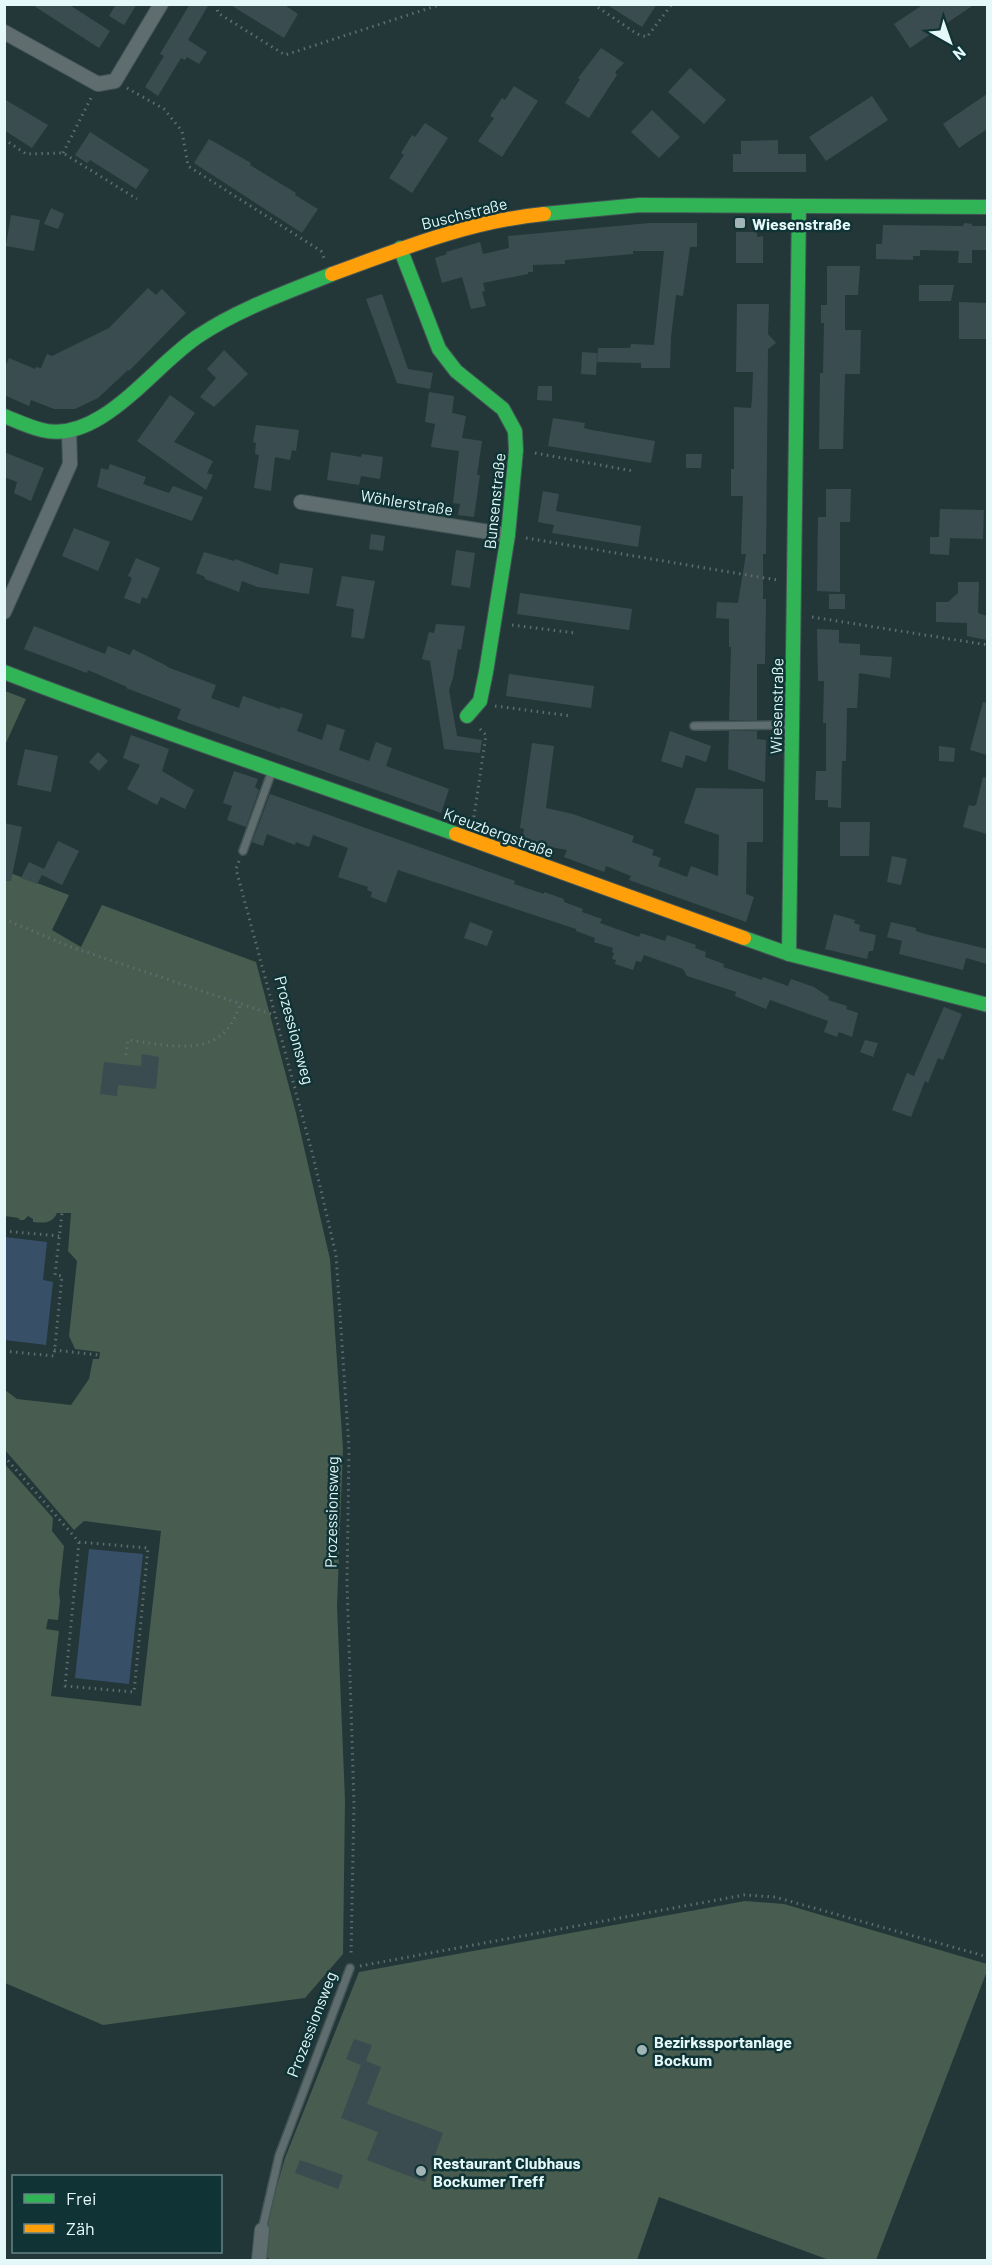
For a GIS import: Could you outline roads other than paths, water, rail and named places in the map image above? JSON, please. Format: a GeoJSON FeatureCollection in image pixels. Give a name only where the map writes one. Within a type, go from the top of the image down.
{"type":"FeatureCollection","features":[{"type":"Feature","properties":{"kind":"street"},"geometry":{"type":"LineString","coordinates":[[4,32],[98,84],[116,81],[161,4]]}},
{"type":"Feature","properties":{"kind":"street","name":"Buschstraße"},"geometry":{"type":"LineString","coordinates":[[4,416],[44,431],[69,431],[94,423],[109,414],[146,379],[199,335],[251,307],[400,248],[433,237],[521,216],[640,205],[987,207]]}},
{"type":"Feature","properties":{"kind":"street","name":"Wiesenstraße"},"geometry":{"type":"LineString","coordinates":[[789,954],[799,206]]}},
{"type":"Feature","properties":{"kind":"street","name":"Bunsenstraße"},"geometry":{"type":"LineString","coordinates":[[400,248],[439,349],[456,371],[503,409],[515,431],[516,450],[508,535],[494,622],[480,701],[467,717]]}},
{"type":"Feature","properties":{"kind":"street"},"geometry":{"type":"LineString","coordinates":[[4,612],[70,464],[69,431]]}},
{"type":"Feature","properties":{"kind":"street","name":"Wöhlerstraße"},"geometry":{"type":"LineString","coordinates":[[302,502],[508,535]]}},
{"type":"Feature","properties":{"kind":"street","name":"Kreuzbergstraße"},"geometry":{"type":"LineString","coordinates":[[4,672],[100,709],[273,768],[789,954],[987,1005]]}},
{"type":"Feature","properties":{"kind":"street","name":"Prozessionsweg"},"geometry":{"type":"LineString","coordinates":[[259,2260],[262,2230]]}},
{"type":"Feature","properties":{"kind":"lane"},"geometry":{"type":"LineString","coordinates":[[694,726],[792,725]]}},
{"type":"Feature","properties":{"kind":"lane"},"geometry":{"type":"LineString","coordinates":[[243,851],[273,768]]}},
{"type":"Feature","properties":{"kind":"lane","name":"Prozessionsweg"},"geometry":{"type":"LineString","coordinates":[[262,2230],[279,2156],[351,1968]]}},
{"type":"Feature","properties":{"kind":"water"},"geometry":{"type":"Polygon","coordinates":[[[5,1237],[47,1242],[43,1280],[53,1282],[46,1345],[5,1340],[5,1237]]]}},
{"type":"Feature","properties":{"kind":"water"},"geometry":{"type":"Polygon","coordinates":[[[89,1549],[143,1554],[129,1684],[75,1678],[89,1549]]]}},
{"type":"Feature","properties":{"kind":"place","name":"Wiesenstraße"},"geometry":{"type":"Point","coordinates":[740,223]}},
{"type":"Feature","properties":{"kind":"place","name":"Bezirkssportanlage Bockum"},"geometry":{"type":"Point","coordinates":[642,2050]}},
{"type":"Feature","properties":{"kind":"place","name":"Restaurant Clubhaus Bockumer Treff"},"geometry":{"type":"Point","coordinates":[421,2171]}}]}
